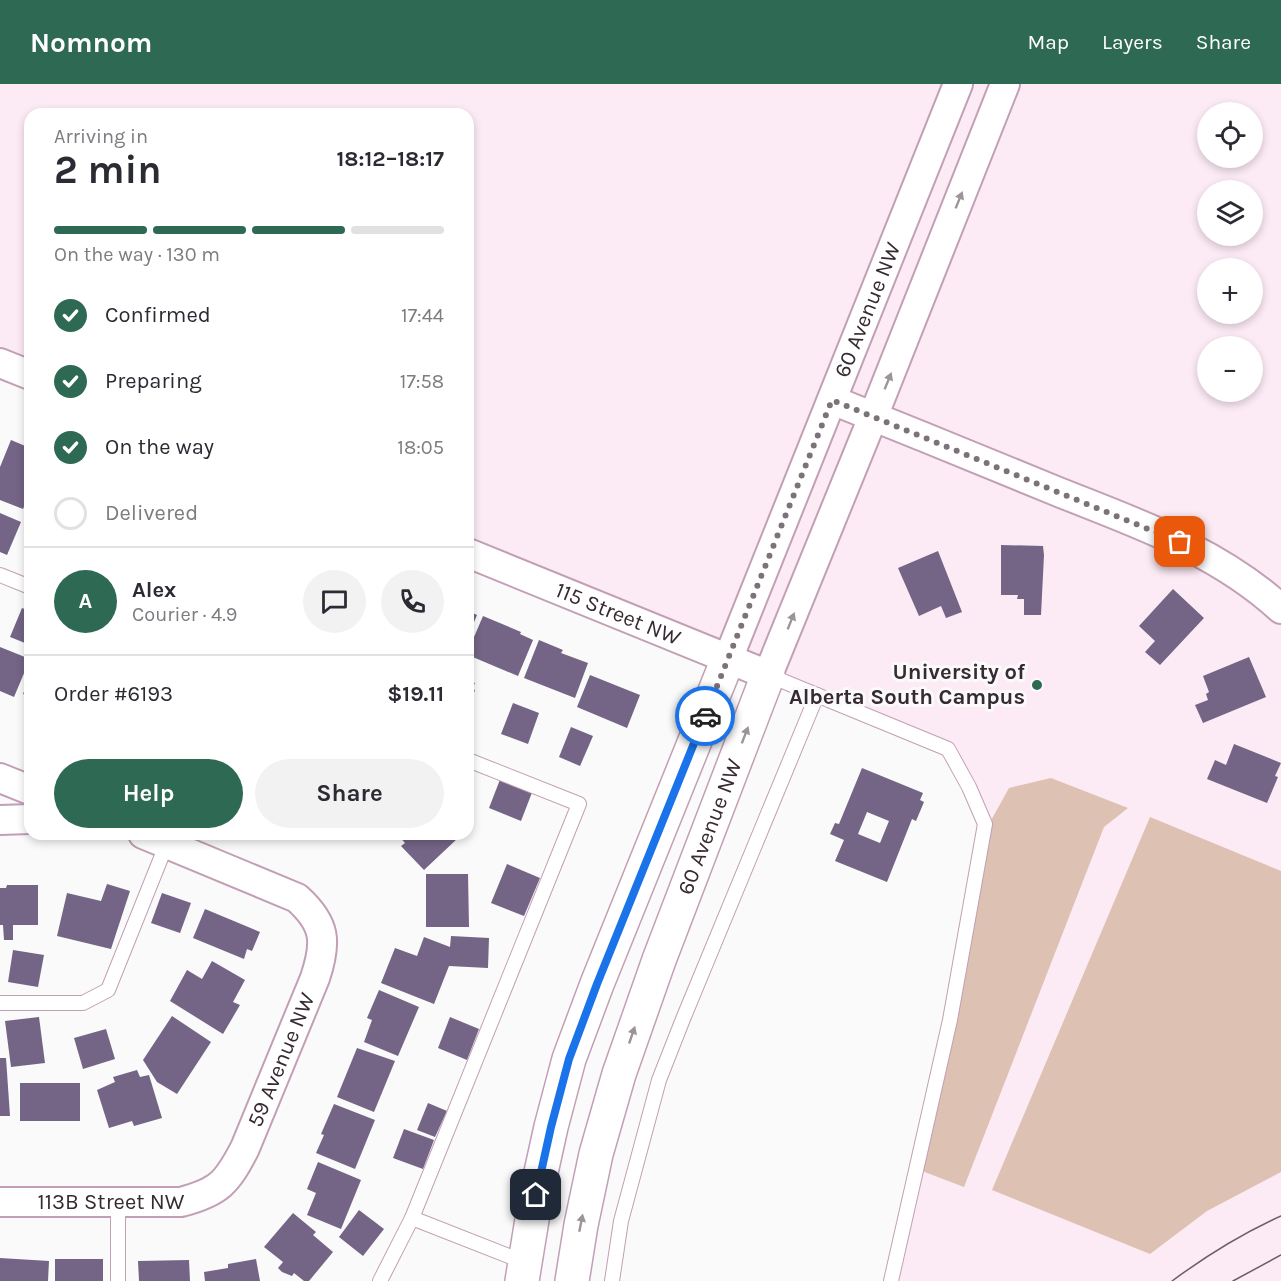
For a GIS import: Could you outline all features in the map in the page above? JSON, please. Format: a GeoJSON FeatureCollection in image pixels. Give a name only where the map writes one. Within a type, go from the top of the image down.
{"type":"FeatureCollection","features":[{"type":"Feature","properties":{"kind":"street","name":"60 Avenue NW"},"geometry":{"type":"LineString","coordinates":[[524,1272],[536,1195],[569,1059],[958,84]]}},
{"type":"Feature","properties":{"kind":"street","name":"60 Avenue NW"},"geometry":{"type":"LineString","coordinates":[[572,1281],[580,1225],[596,1154],[619,1074],[659,960],[768,675],[1005,84]]}},
{"type":"Feature","properties":{"kind":"street"},"geometry":{"type":"LineString","coordinates":[[0,363],[24,373]]}},
{"type":"Feature","properties":{"kind":"street"},"geometry":{"type":"LineString","coordinates":[[832,400],[1180,542],[1238,575],[1281,609]]}},
{"type":"Feature","properties":{"kind":"street","name":"115 Street NW"},"geometry":{"type":"LineString","coordinates":[[474,555],[768,675]]}},
{"type":"Feature","properties":{"kind":"street"},"geometry":{"type":"LineString","coordinates":[[0,778],[24,788]]}},
{"type":"Feature","properties":{"kind":"street"},"geometry":{"type":"LineString","coordinates":[[0,820],[24,819]]}},
{"type":"Feature","properties":{"kind":"street","name":"59 Avenue NW"},"geometry":{"type":"LineString","coordinates":[[157,840],[297,898],[319,922],[323,939],[322,957],[315,978],[244,1148],[234,1169],[218,1188]]}},
{"type":"Feature","properties":{"kind":"street","name":"113B Street NW"},"geometry":{"type":"LineString","coordinates":[[0,1203],[181,1202],[218,1188]]}},
{"type":"Feature","properties":{"kind":"lane"},"geometry":{"type":"LineString","coordinates":[[0,575],[24,585]]}},
{"type":"Feature","properties":{"kind":"lane"},"geometry":{"type":"LineString","coordinates":[[768,675],[948,748],[985,824],[950,1020],[891,1281]]}},
{"type":"Feature","properties":{"kind":"lane"},"geometry":{"type":"LineString","coordinates":[[612,1281],[621,1221],[659,1080],[817,695]]}},
{"type":"Feature","properties":{"kind":"lane"},"geometry":{"type":"LineString","coordinates":[[380,1281],[412,1218],[579,804],[474,762]]}},
{"type":"Feature","properties":{"kind":"lane"},"geometry":{"type":"LineString","coordinates":[[0,1003],[83,1003],[108,990],[155,840]]}},
{"type":"Feature","properties":{"kind":"lane"},"geometry":{"type":"LineString","coordinates":[[118,1204],[118,1281]]}},
{"type":"Feature","properties":{"kind":"lane"},"geometry":{"type":"LineString","coordinates":[[412,1218],[524,1272]]}},
{"type":"Feature","properties":{"kind":"shaded area","name":"University of Alberta South Campus"},"geometry":{"type":"Polygon","coordinates":[[[0,84],[1281,84],[1281,1281],[891,1281],[985,824],[948,749],[474,555],[474,108],[24,108],[24,373],[0,363],[0,84]]]}},
{"type":"Feature","properties":{"kind":"shaded area"},"geometry":{"type":"Polygon","coordinates":[[[1051,778],[1128,808],[1104,827],[964,1187],[922,1171],[989,824],[1009,788],[1051,778]]]}},
{"type":"Feature","properties":{"kind":"shaded area"},"geometry":{"type":"Polygon","coordinates":[[[1150,817],[1281,871],[1281,1172],[1207,1211],[1150,1254],[992,1190],[1150,817]]]}},
{"type":"Feature","properties":{"kind":"building"},"geometry":{"type":"Polygon","coordinates":[[[11,440],[24,445],[23,509],[0,500],[0,467],[11,440]]]}},
{"type":"Feature","properties":{"kind":"building"},"geometry":{"type":"Polygon","coordinates":[[[0,513],[21,522],[7,555],[0,552],[0,513]]]}},
{"type":"Feature","properties":{"kind":"building"},"geometry":{"type":"Polygon","coordinates":[[[1001,545],[1043,546],[1041,615],[1024,615],[1024,599],[1017,599],[1018,595],[1001,595],[1001,545]]]}},
{"type":"Feature","properties":{"kind":"building"},"geometry":{"type":"Polygon","coordinates":[[[938,551],[962,612],[946,618],[941,606],[919,616],[898,568],[938,551]]]}},
{"type":"Feature","properties":{"kind":"building"},"geometry":{"type":"Polygon","coordinates":[[[1173,589],[1204,618],[1160,665],[1145,652],[1155,641],[1139,626],[1173,589]]]}},
{"type":"Feature","properties":{"kind":"building"},"geometry":{"type":"Polygon","coordinates":[[[22,608],[24,609],[24,643],[10,637],[22,608]]]}},
{"type":"Feature","properties":{"kind":"building"},"geometry":{"type":"Polygon","coordinates":[[[483,616],[521,632],[520,634],[533,640],[518,676],[474,658],[474,637],[483,616]]]}},
{"type":"Feature","properties":{"kind":"building"},"geometry":{"type":"Polygon","coordinates":[[[539,640],[563,650],[561,653],[588,663],[575,698],[524,678],[539,640]]]}},
{"type":"Feature","properties":{"kind":"building"},"geometry":{"type":"Polygon","coordinates":[[[0,647],[24,657],[24,673],[14,697],[0,691],[0,647]]]}},
{"type":"Feature","properties":{"kind":"building"},"geometry":{"type":"Polygon","coordinates":[[[1249,657],[1266,697],[1203,723],[1195,705],[1208,700],[1206,694],[1209,692],[1203,676],[1249,657]]]}},
{"type":"Feature","properties":{"kind":"building"},"geometry":{"type":"Polygon","coordinates":[[[590,675],[640,695],[627,728],[577,707],[590,675]]]}},
{"type":"Feature","properties":{"kind":"building"},"geometry":{"type":"Polygon","coordinates":[[[513,703],[539,713],[528,744],[501,734],[513,703]]]}},
{"type":"Feature","properties":{"kind":"building"},"geometry":{"type":"Polygon","coordinates":[[[571,727],[593,736],[580,766],[559,757],[571,727]]]}},
{"type":"Feature","properties":{"kind":"building"},"geometry":{"type":"Polygon","coordinates":[[[1234,744],[1281,763],[1267,803],[1207,779],[1215,760],[1226,765],[1234,744]]]}},
{"type":"Feature","properties":{"kind":"building"},"geometry":{"type":"Polygon","coordinates":[[[862,768],[923,793],[920,800],[924,802],[916,821],[912,819],[887,882],[835,861],[844,840],[830,834],[835,823],[839,824],[862,768]],[[867,812],[858,834],[880,843],[889,821],[867,812]]]}},
{"type":"Feature","properties":{"kind":"building"},"geometry":{"type":"Polygon","coordinates":[[[501,777],[533,790],[521,821],[489,808],[501,777]]]}},
{"type":"Feature","properties":{"kind":"building"},"geometry":{"type":"Polygon","coordinates":[[[402,840],[456,840],[424,870],[401,846],[405,843],[402,840]]]}},
{"type":"Feature","properties":{"kind":"building"},"geometry":{"type":"Polygon","coordinates":[[[507,864],[540,878],[524,916],[491,903],[507,864]]]}},
{"type":"Feature","properties":{"kind":"building"},"geometry":{"type":"Polygon","coordinates":[[[426,874],[468,874],[469,927],[426,927],[426,874]]]}},
{"type":"Feature","properties":{"kind":"building"},"geometry":{"type":"Polygon","coordinates":[[[107,884],[130,891],[111,949],[57,936],[67,893],[101,901],[107,884]]]}},
{"type":"Feature","properties":{"kind":"building"},"geometry":{"type":"Polygon","coordinates":[[[7,885],[38,885],[38,925],[13,925],[13,940],[4,940],[3,925],[0,925],[0,888],[6,888],[7,885]]]}},
{"type":"Feature","properties":{"kind":"building"},"geometry":{"type":"Polygon","coordinates":[[[162,893],[191,903],[180,933],[151,923],[162,893]]]}},
{"type":"Feature","properties":{"kind":"building"},"geometry":{"type":"Polygon","coordinates":[[[205,909],[260,932],[252,951],[247,949],[244,959],[193,938],[205,909]]]}},
{"type":"Feature","properties":{"kind":"building"},"geometry":{"type":"Polygon","coordinates":[[[451,936],[489,938],[488,968],[449,966],[434,1004],[381,983],[395,948],[417,956],[424,937],[450,947],[451,936]]]}},
{"type":"Feature","properties":{"kind":"building"},"geometry":{"type":"Polygon","coordinates":[[[13,950],[44,955],[38,987],[8,982],[13,950]]]}},
{"type":"Feature","properties":{"kind":"building"},"geometry":{"type":"Polygon","coordinates":[[[212,961],[245,980],[233,1002],[240,1005],[223,1034],[170,1001],[187,970],[202,979],[212,961]]]}},
{"type":"Feature","properties":{"kind":"building"},"geometry":{"type":"Polygon","coordinates":[[[379,990],[419,1007],[398,1056],[364,1042],[372,1020],[367,1018],[379,990]]]}},
{"type":"Feature","properties":{"kind":"building"},"geometry":{"type":"Polygon","coordinates":[[[172,1016],[211,1042],[177,1094],[157,1082],[143,1060],[172,1016]]]}},
{"type":"Feature","properties":{"kind":"building"},"geometry":{"type":"Polygon","coordinates":[[[39,1017],[45,1063],[11,1067],[5,1021],[39,1017]]]}},
{"type":"Feature","properties":{"kind":"building"},"geometry":{"type":"Polygon","coordinates":[[[450,1017],[479,1029],[467,1060],[438,1048],[450,1017]]]}},
{"type":"Feature","properties":{"kind":"building"},"geometry":{"type":"Polygon","coordinates":[[[106,1029],[115,1059],[83,1069],[74,1038],[106,1029]]]}},
{"type":"Feature","properties":{"kind":"building"},"geometry":{"type":"Polygon","coordinates":[[[357,1048],[395,1061],[374,1112],[337,1097],[357,1048]]]}},
{"type":"Feature","properties":{"kind":"building"},"geometry":{"type":"Polygon","coordinates":[[[0,1058],[6,1058],[10,1116],[0,1116],[0,1058]]]}},
{"type":"Feature","properties":{"kind":"building"},"geometry":{"type":"Polygon","coordinates":[[[137,1070],[140,1077],[149,1075],[162,1118],[134,1126],[132,1121],[109,1128],[97,1090],[115,1082],[113,1077],[137,1070]]]}},
{"type":"Feature","properties":{"kind":"building"},"geometry":{"type":"Polygon","coordinates":[[[20,1083],[80,1083],[80,1121],[20,1121],[20,1083]]]}},
{"type":"Feature","properties":{"kind":"building"},"geometry":{"type":"Polygon","coordinates":[[[428,1103],[447,1111],[435,1137],[417,1130],[428,1103]]]}},
{"type":"Feature","properties":{"kind":"building"},"geometry":{"type":"Polygon","coordinates":[[[334,1104],[375,1120],[355,1169],[316,1153],[324,1135],[321,1134],[334,1104]]]}},
{"type":"Feature","properties":{"kind":"building"},"geometry":{"type":"Polygon","coordinates":[[[404,1129],[434,1140],[423,1169],[393,1158],[404,1129]]]}},
{"type":"Feature","properties":{"kind":"building"},"geometry":{"type":"Polygon","coordinates":[[[318,1162],[361,1180],[341,1229],[307,1215],[316,1193],[307,1189],[318,1162]]]}},
{"type":"Feature","properties":{"kind":"building"},"geometry":{"type":"Polygon","coordinates":[[[359,1210],[384,1229],[363,1256],[339,1237],[359,1210]]]}},
{"type":"Feature","properties":{"kind":"building"},"geometry":{"type":"Polygon","coordinates":[[[293,1213],[316,1232],[313,1235],[333,1252],[309,1281],[304,1281],[294,1273],[292,1276],[282,1272],[278,1268],[283,1262],[264,1247],[293,1213]]]}},
{"type":"Feature","properties":{"kind":"building"},"geometry":{"type":"Polygon","coordinates":[[[0,1258],[49,1261],[48,1281],[0,1281],[0,1258]]]}},
{"type":"Feature","properties":{"kind":"building"},"geometry":{"type":"Polygon","coordinates":[[[55,1259],[103,1259],[103,1281],[55,1281],[55,1259]]]}},
{"type":"Feature","properties":{"kind":"building"},"geometry":{"type":"Polygon","coordinates":[[[256,1259],[260,1281],[205,1281],[204,1272],[228,1268],[228,1264],[256,1259]]]}},
{"type":"Feature","properties":{"kind":"building"},"geometry":{"type":"Polygon","coordinates":[[[189,1260],[190,1281],[139,1281],[138,1261],[189,1260]]]}},
{"type":"Feature","properties":{"kind":"tram line"},"geometry":{"type":"LineString","coordinates":[[1172,1281],[1225,1246],[1281,1216]]}},
{"type":"Feature","properties":{"kind":"tram line"},"geometry":{"type":"LineString","coordinates":[[1233,1281],[1281,1255]]}},
{"type":"Feature","properties":{"kind":"way so far"},"geometry":{"type":"LineString","coordinates":[[705,716],[832,400],[1180,542]]}},
{"type":"Feature","properties":{"kind":"place","name":"University of Alberta South Campus"},"geometry":{"type":"Point","coordinates":[1037,685]}},
{"type":"Feature","properties":{"kind":"route"},"geometry":{"type":"LineString","coordinates":[[536,1195],[569,1059],[705,716]]}}]}
